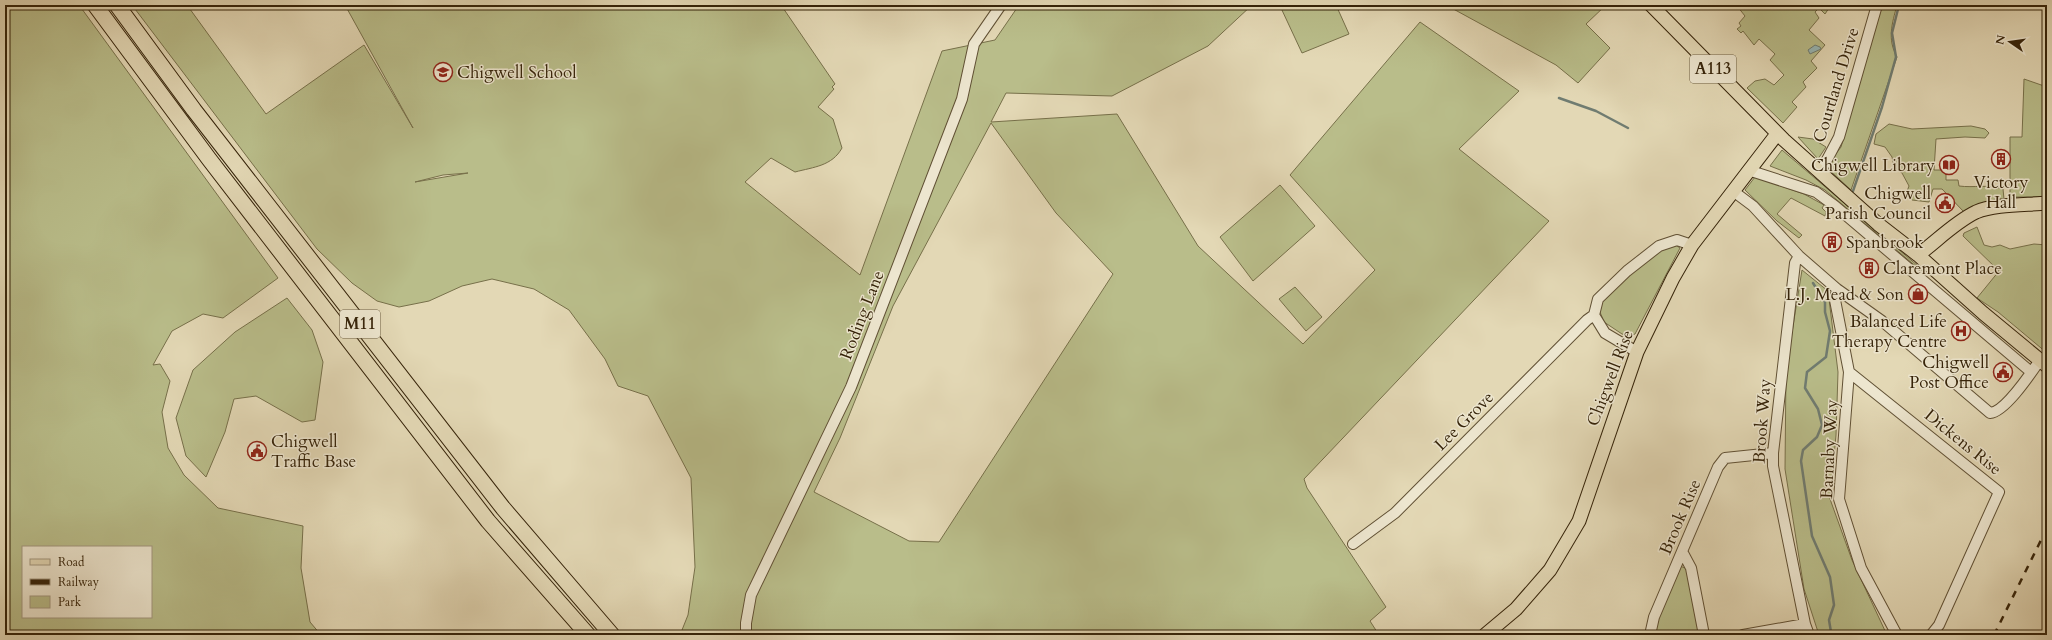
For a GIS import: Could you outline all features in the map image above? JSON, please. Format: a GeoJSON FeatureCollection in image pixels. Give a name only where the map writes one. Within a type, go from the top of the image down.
{"type":"FeatureCollection","features":[{"type":"Feature","properties":{"kind":"highway","name":"M11"},"geometry":{"type":"LineString","coordinates":[[95,5],[209,159],[488,521],[588,635]]}},
{"type":"Feature","properties":{"kind":"highway","name":"M11"},"geometry":{"type":"LineString","coordinates":[[117,5],[194,110],[503,508],[612,635]]}},
{"type":"Feature","properties":{"kind":"main road","name":"A113"},"geometry":{"type":"LineString","coordinates":[[1651,5],[1777,134],[1878,224],[1918,255],[1937,282],[2044,363]]}},
{"type":"Feature","properties":{"kind":"main road","name":"Chigwell Rise"},"geometry":{"type":"LineString","coordinates":[[1485,635],[1516,608],[1550,570],[1579,520],[1637,352],[1673,278],[1692,245],[1777,134]]}},
{"type":"Feature","properties":{"kind":"main road"},"geometry":{"type":"LineString","coordinates":[[1918,255],[1966,217],[1977,212],[1989,208],[2047,203]]}},
{"type":"Feature","properties":{"kind":"street","name":"Roding Lane"},"geometry":{"type":"LineString","coordinates":[[746,635],[746,623],[752,595],[851,387],[866,351],[962,99],[974,44],[1001,5]]}},
{"type":"Feature","properties":{"kind":"street","name":"Courtland Drive"},"geometry":{"type":"LineString","coordinates":[[1820,172],[1839,137],[1877,5]]}},
{"type":"Feature","properties":{"kind":"street"},"geometry":{"type":"LineString","coordinates":[[1748,170],[1816,192],[1937,282],[2032,372]]}},
{"type":"Feature","properties":{"kind":"street"},"geometry":{"type":"LineString","coordinates":[[1733,191],[1753,206],[1799,256],[1837,289],[1882,322],[1987,412],[1992,413],[1996,411],[2011,398],[2032,372],[2044,363]]}},
{"type":"Feature","properties":{"kind":"street","name":"Lee Grove"},"geometry":{"type":"LineString","coordinates":[[1353,544],[1395,513],[1587,320],[1594,315],[1598,299],[1627,271],[1659,246],[1677,240],[1692,245]]}},
{"type":"Feature","properties":{"kind":"street","name":"Brook Way"},"geometry":{"type":"LineString","coordinates":[[1799,256],[1795,263],[1773,453],[1773,466],[1805,624],[1809,635]]}},
{"type":"Feature","properties":{"kind":"street"},"geometry":{"type":"LineString","coordinates":[[1837,289],[1835,300],[1849,372]]}},
{"type":"Feature","properties":{"kind":"street"},"geometry":{"type":"LineString","coordinates":[[1594,315],[1605,333],[1637,352]]}},
{"type":"Feature","properties":{"kind":"street","name":"Barnaby Way"},"geometry":{"type":"LineString","coordinates":[[1849,372],[1839,499],[1861,568],[1897,635]]}},
{"type":"Feature","properties":{"kind":"street","name":"Dickens Rise"},"geometry":{"type":"LineString","coordinates":[[1849,372],[1999,492],[1939,625],[1931,635]]}},
{"type":"Feature","properties":{"kind":"street","name":"Brook Rise"},"geometry":{"type":"LineString","coordinates":[[1650,635],[1654,617],[1683,553],[1718,467],[1725,458],[1773,453]]}},
{"type":"Feature","properties":{"kind":"street"},"geometry":{"type":"LineString","coordinates":[[1683,553],[1691,568],[1704,635]]}},
{"type":"Feature","properties":{"kind":"street"},"geometry":{"type":"LineString","coordinates":[[1743,635],[1805,624]]}},
{"type":"Feature","properties":{"kind":"green space"},"geometry":{"type":"Polygon","coordinates":[[[5,5],[79,5],[278,278],[223,318],[203,314],[172,331],[153,365],[160,364],[170,381],[162,412],[168,448],[184,475],[218,508],[303,526],[301,568],[310,622],[321,635],[5,635],[5,5]]]}},
{"type":"Feature","properties":{"kind":"green space"},"geometry":{"type":"Polygon","coordinates":[[[132,5],[187,5],[266,114],[364,45],[413,128],[345,5],[781,5],[835,84],[832,87],[834,89],[818,107],[833,119],[842,148],[833,159],[828,162],[816,167],[795,172],[771,158],[745,182],[860,275],[942,51],[995,40],[1019,5],[1252,5],[1208,46],[1112,96],[1006,93],[991,122],[1117,114],[1198,246],[1303,344],[1375,270],[1290,175],[1420,22],[1519,91],[1459,149],[1549,221],[1304,479],[1307,488],[1386,607],[1370,621],[1379,635],[680,635],[688,615],[695,567],[691,478],[648,396],[618,386],[605,359],[569,310],[534,289],[492,279],[462,286],[429,301],[399,307],[377,301],[352,283],[317,249],[132,5]],[[991,123],[893,306],[840,438],[814,492],[909,541],[939,542],[1113,274],[1056,213],[991,123]],[[468,173],[443,175],[415,182],[468,173]]]}},
{"type":"Feature","properties":{"kind":"green space"},"geometry":{"type":"Polygon","coordinates":[[[1288,5],[1336,5],[1349,34],[1302,53],[1281,8],[1288,5]]]}},
{"type":"Feature","properties":{"kind":"green space"},"geometry":{"type":"Polygon","coordinates":[[[1446,5],[1606,5],[1586,24],[1610,48],[1578,83],[1556,65],[1446,5]]]}},
{"type":"Feature","properties":{"kind":"green space"},"geometry":{"type":"Polygon","coordinates":[[[1729,5],[1831,5],[1825,14],[1819,8],[1815,12],[1819,18],[1809,30],[1825,45],[1811,61],[1817,68],[1803,82],[1806,87],[1792,102],[1797,107],[1783,123],[1747,88],[1755,81],[1765,79],[1774,85],[1784,75],[1770,60],[1775,54],[1759,39],[1754,45],[1743,31],[1741,33],[1737,29],[1741,26],[1739,23],[1745,16],[1737,6],[1733,9],[1729,5]]]}},
{"type":"Feature","properties":{"kind":"green space"},"geometry":{"type":"Polygon","coordinates":[[[1882,5],[1897,5],[1892,25],[1891,38],[1897,57],[1851,190],[1826,167],[1841,147],[1882,5]]]}},
{"type":"Feature","properties":{"kind":"green space"},"geometry":{"type":"Polygon","coordinates":[[[2024,79],[2047,87],[2047,197],[2010,197],[2010,137],[2022,137],[2024,79]]]}},
{"type":"Feature","properties":{"kind":"green space"},"geometry":{"type":"Polygon","coordinates":[[[1889,124],[1912,129],[1971,126],[1985,129],[1989,133],[1985,138],[1965,137],[1936,139],[1934,170],[1946,170],[1946,180],[1958,180],[1959,186],[1993,187],[2003,189],[2004,199],[1964,212],[1942,189],[1933,189],[1929,202],[1912,200],[1906,194],[1909,186],[1902,173],[1894,167],[1892,157],[1885,147],[1874,144],[1876,134],[1889,124]]]}},
{"type":"Feature","properties":{"kind":"green space"},"geometry":{"type":"Polygon","coordinates":[[[1798,137],[1813,139],[1826,147],[1818,159],[1798,137]]]}},
{"type":"Feature","properties":{"kind":"green space"},"geometry":{"type":"Polygon","coordinates":[[[1782,150],[1925,272],[1925,274],[1825,190],[1806,180],[1770,166],[1782,150]]]}},
{"type":"Feature","properties":{"kind":"green space"},"geometry":{"type":"Polygon","coordinates":[[[1755,177],[1804,194],[1824,205],[1822,208],[1826,212],[1825,216],[1791,198],[1777,214],[1802,235],[1799,238],[1777,221],[1745,190],[1755,177]]]}},
{"type":"Feature","properties":{"kind":"green space"},"geometry":{"type":"Polygon","coordinates":[[[1280,185],[1315,226],[1253,281],[1220,237],[1280,185]]]}},
{"type":"Feature","properties":{"kind":"green space"},"geometry":{"type":"Polygon","coordinates":[[[1977,227],[1984,245],[1992,247],[2000,245],[2010,249],[2034,244],[2047,245],[2047,250],[2044,254],[2047,254],[2047,353],[1998,312],[1977,298],[1999,271],[1963,236],[1964,233],[1977,227]]]}},
{"type":"Feature","properties":{"kind":"green space"},"geometry":{"type":"Polygon","coordinates":[[[1674,244],[1680,248],[1635,334],[1630,336],[1622,334],[1604,322],[1600,312],[1602,301],[1627,274],[1659,249],[1674,244]]]}},
{"type":"Feature","properties":{"kind":"green space"},"geometry":{"type":"Polygon","coordinates":[[[1802,270],[1828,291],[1838,372],[1836,435],[1830,499],[1852,560],[1887,635],[1819,635],[1804,589],[1785,469],[1786,370],[1802,270]]]}},
{"type":"Feature","properties":{"kind":"green space"},"geometry":{"type":"Polygon","coordinates":[[[1295,287],[1322,317],[1306,331],[1279,299],[1295,287]]]}},
{"type":"Feature","properties":{"kind":"green space"},"geometry":{"type":"Polygon","coordinates":[[[287,298],[312,330],[323,362],[315,420],[302,422],[256,396],[234,399],[225,432],[206,477],[186,456],[176,418],[193,370],[235,332],[287,298]]]}},
{"type":"Feature","properties":{"kind":"green space"},"geometry":{"type":"Polygon","coordinates":[[[1677,565],[1688,569],[1701,628],[1699,635],[1651,635],[1677,565]]]}},
{"type":"Feature","properties":{"kind":"water"},"geometry":{"type":"Polygon","coordinates":[[[1815,45],[1821,49],[1810,54],[1808,50],[1815,45]]]}},
{"type":"Feature","properties":{"kind":"waterway"},"geometry":{"type":"LineString","coordinates":[[1853,191],[1882,107],[1896,57],[1892,33],[1899,5]]}},
{"type":"Feature","properties":{"kind":"waterway"},"geometry":{"type":"LineString","coordinates":[[1559,98],[1596,111],[1628,128]]}},
{"type":"Feature","properties":{"kind":"waterway"},"geometry":{"type":"LineString","coordinates":[[1813,283],[1825,302],[1825,312],[1830,331],[1826,357],[1807,372],[1805,388],[1818,409],[1822,425],[1817,437],[1803,450],[1801,461],[1812,536],[1830,577],[1834,605],[1829,620],[1831,632],[1835,635]]}},
{"type":"Feature","properties":{"kind":"railway"},"geometry":{"type":"LineString","coordinates":[[1994,635],[2047,528]]}},
{"type":"Feature","properties":{"kind":"place","name":"Chigwell School"},"geometry":{"type":"Point","coordinates":[443,72]}},
{"type":"Feature","properties":{"kind":"place","name":"Victory Hall"},"geometry":{"type":"Point","coordinates":[2001,159]}},
{"type":"Feature","properties":{"kind":"place","name":"Chigwell Library"},"geometry":{"type":"Point","coordinates":[1949,165]}},
{"type":"Feature","properties":{"kind":"place","name":"Chigwell Parish Council"},"geometry":{"type":"Point","coordinates":[1945,203]}},
{"type":"Feature","properties":{"kind":"place","name":"Spanbrook"},"geometry":{"type":"Point","coordinates":[1832,242]}},
{"type":"Feature","properties":{"kind":"place","name":"Claremont Place"},"geometry":{"type":"Point","coordinates":[1869,268]}},
{"type":"Feature","properties":{"kind":"place","name":"L.J. Mead & Son"},"geometry":{"type":"Point","coordinates":[1918,294]}},
{"type":"Feature","properties":{"kind":"place","name":"Balanced Life Therapy Centre"},"geometry":{"type":"Point","coordinates":[1961,331]}},
{"type":"Feature","properties":{"kind":"place","name":"Chigwell Post Office"},"geometry":{"type":"Point","coordinates":[2003,372]}},
{"type":"Feature","properties":{"kind":"place","name":"Chigwell Traffic Base"},"geometry":{"type":"Point","coordinates":[257,451]}}]}
